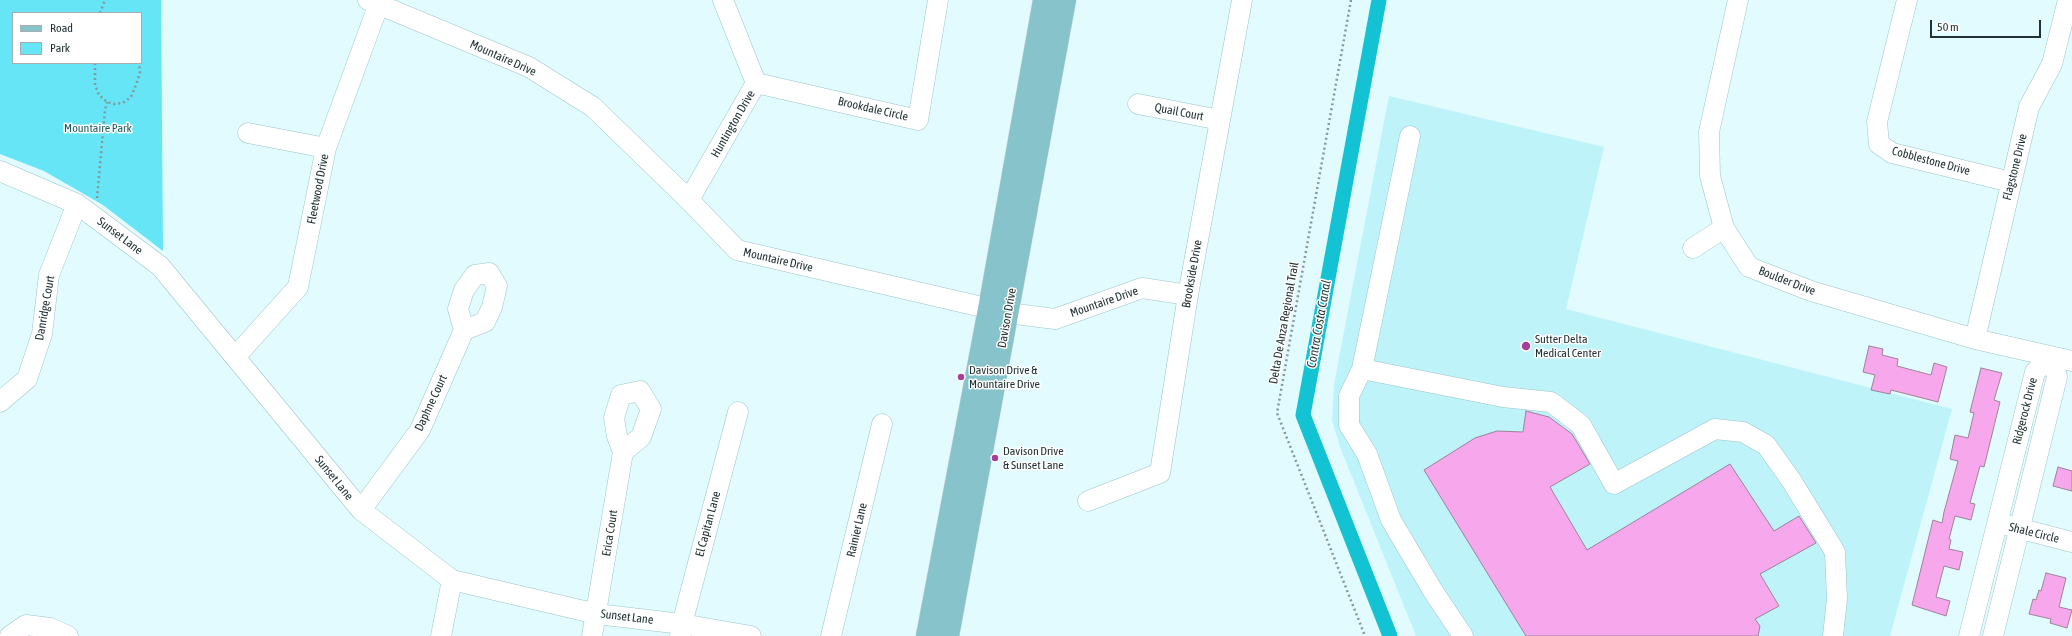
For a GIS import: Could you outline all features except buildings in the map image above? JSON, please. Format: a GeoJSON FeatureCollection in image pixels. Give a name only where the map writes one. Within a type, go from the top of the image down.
{"type":"FeatureCollection","features":[{"type":"Feature","properties":{"kind":"main road","name":"Davison Drive"},"geometry":{"type":"LineString","coordinates":[[948,636],[999,311],[1044,0]]}},
{"type":"Feature","properties":{"kind":"main road","name":"Davison Drive"},"geometry":{"type":"LineString","coordinates":[[927,636],[999,311],[1065,0]]}},
{"type":"Feature","properties":{"kind":"street","name":"Huntington Drive"},"geometry":{"type":"LineString","coordinates":[[689,200],[756,83],[723,0]]}},
{"type":"Feature","properties":{"kind":"street","name":"Brookdale Circle"},"geometry":{"type":"LineString","coordinates":[[756,83],[918,120],[938,0]]}},
{"type":"Feature","properties":{"kind":"street","name":"Brookside Drive"},"geometry":{"type":"LineString","coordinates":[[1088,500],[1160,473],[1188,295],[1242,0]]}},
{"type":"Feature","properties":{"kind":"street","name":"Boulder Drive"},"geometry":{"type":"LineString","coordinates":[[1738,0],[1709,132],[1710,176],[1724,228],[1749,267],[1811,291],[1975,340],[2072,360]]}},
{"type":"Feature","properties":{"kind":"street","name":"Cobblestone Drive"},"geometry":{"type":"LineString","coordinates":[[1907,0],[1877,122],[1879,144],[1892,153],[2011,182]]}},
{"type":"Feature","properties":{"kind":"street","name":"Flagstone Drive"},"geometry":{"type":"LineString","coordinates":[[1975,340],[2029,107],[2052,64],[2068,0]]}},
{"type":"Feature","properties":{"kind":"street","name":"Mountaire Drive"},"geometry":{"type":"LineString","coordinates":[[373,3],[535,71],[593,107],[689,200],[737,250],[999,311],[1055,319],[1142,288],[1188,295]]}},
{"type":"Feature","properties":{"kind":"street","name":"Fleetwood Drive"},"geometry":{"type":"LineString","coordinates":[[236,356],[298,287],[326,148],[373,3]]}},
{"type":"Feature","properties":{"kind":"street","name":"Quail Court"},"geometry":{"type":"LineString","coordinates":[[1138,104],[1220,120]]}},
{"type":"Feature","properties":{"kind":"street"},"geometry":{"type":"LineString","coordinates":[[248,133],[326,148]]}},
{"type":"Feature","properties":{"kind":"street"},"geometry":{"type":"LineString","coordinates":[[1410,136],[1362,369],[1349,396],[1349,425],[1367,454],[1391,520],[1433,591],[1463,636]]}},
{"type":"Feature","properties":{"kind":"street","name":"Sunset Lane"},"geometry":{"type":"LineString","coordinates":[[0,171],[85,210],[160,266],[236,356],[361,510],[452,580],[597,614],[681,630],[750,636]]}},
{"type":"Feature","properties":{"kind":"street","name":"Danridge Court"},"geometry":{"type":"LineString","coordinates":[[0,402],[27,379],[42,334],[49,275],[85,210]]}},
{"type":"Feature","properties":{"kind":"street"},"geometry":{"type":"LineString","coordinates":[[1693,248],[1724,228]]}},
{"type":"Feature","properties":{"kind":"street","name":"Daphne Court"},"geometry":{"type":"LineString","coordinates":[[361,510],[420,430],[464,330]]}},
{"type":"Feature","properties":{"kind":"street","name":"Ridgerock Drive"},"geometry":{"type":"LineString","coordinates":[[1969,636],[1996,523],[2035,372],[2051,356],[2057,377],[2018,529],[1993,636]]}},
{"type":"Feature","properties":{"kind":"street"},"geometry":{"type":"LineString","coordinates":[[1362,369],[1503,397],[1551,402],[1581,425],[1614,484],[1715,429],[1743,432],[1766,445],[1791,480],[1835,552],[1837,599],[1834,636]]}},
{"type":"Feature","properties":{"kind":"street","name":"El Capitan Lane"},"geometry":{"type":"LineString","coordinates":[[681,630],[738,412]]}},
{"type":"Feature","properties":{"kind":"street","name":"Rainier Lane"},"geometry":{"type":"LineString","coordinates":[[831,636],[882,424]]}},
{"type":"Feature","properties":{"kind":"street","name":"Erica Court"},"geometry":{"type":"LineString","coordinates":[[592,636],[597,614],[623,452]]}},
{"type":"Feature","properties":{"kind":"street","name":"Shale Circle"},"geometry":{"type":"LineString","coordinates":[[1996,523],[2072,542]]}},
{"type":"Feature","properties":{"kind":"street"},"geometry":{"type":"LineString","coordinates":[[441,636],[452,580]]}},
{"type":"Feature","properties":{"kind":"street"},"geometry":{"type":"LineString","coordinates":[[10,636],[26,625],[50,628],[68,636]]}},
{"type":"Feature","properties":{"kind":"path"},"geometry":{"type":"LineString","coordinates":[[100,12],[105,0]]}},
{"type":"Feature","properties":{"kind":"path","name":"Delta De Anza Regional Trail"},"geometry":{"type":"LineString","coordinates":[[1351,0],[1277,413],[1365,636]]}},
{"type":"Feature","properties":{"kind":"path"},"geometry":{"type":"LineString","coordinates":[[95,64],[95,85],[99,95],[107,102],[114,104],[123,103],[131,97],[138,79],[139,64]]}},
{"type":"Feature","properties":{"kind":"path"},"geometry":{"type":"LineString","coordinates":[[85,210],[96,206],[107,102]]}},
{"type":"Feature","properties":{"kind":"shaded area","name":"Sutter Delta Medical Center"},"geometry":{"type":"Polygon","coordinates":[[[1389,96],[1604,147],[1566,309],[1952,409],[1890,636],[1416,636],[1340,447],[1332,420],[1334,384],[1389,96]]]}},
{"type":"Feature","properties":{"kind":"green space","name":"Mountaire Park"},"geometry":{"type":"Polygon","coordinates":[[[0,0],[161,0],[163,251],[103,205],[44,171],[0,154],[0,0]]]}},
{"type":"Feature","properties":{"kind":"waterway","name":"Contra Costa Canal"},"geometry":{"type":"LineString","coordinates":[[1379,0],[1303,415],[1390,636]]}},
{"type":"Feature","properties":{"kind":"place","name":"Sutter Delta Medical Center"},"geometry":{"type":"Point","coordinates":[1526,346]}},
{"type":"Feature","properties":{"kind":"place","name":"Davison Drive & Mountaire Drive"},"geometry":{"type":"Point","coordinates":[961,377]}},
{"type":"Feature","properties":{"kind":"place","name":"Davison Drive & Sunset Lane"},"geometry":{"type":"Point","coordinates":[995,458]}}]}
